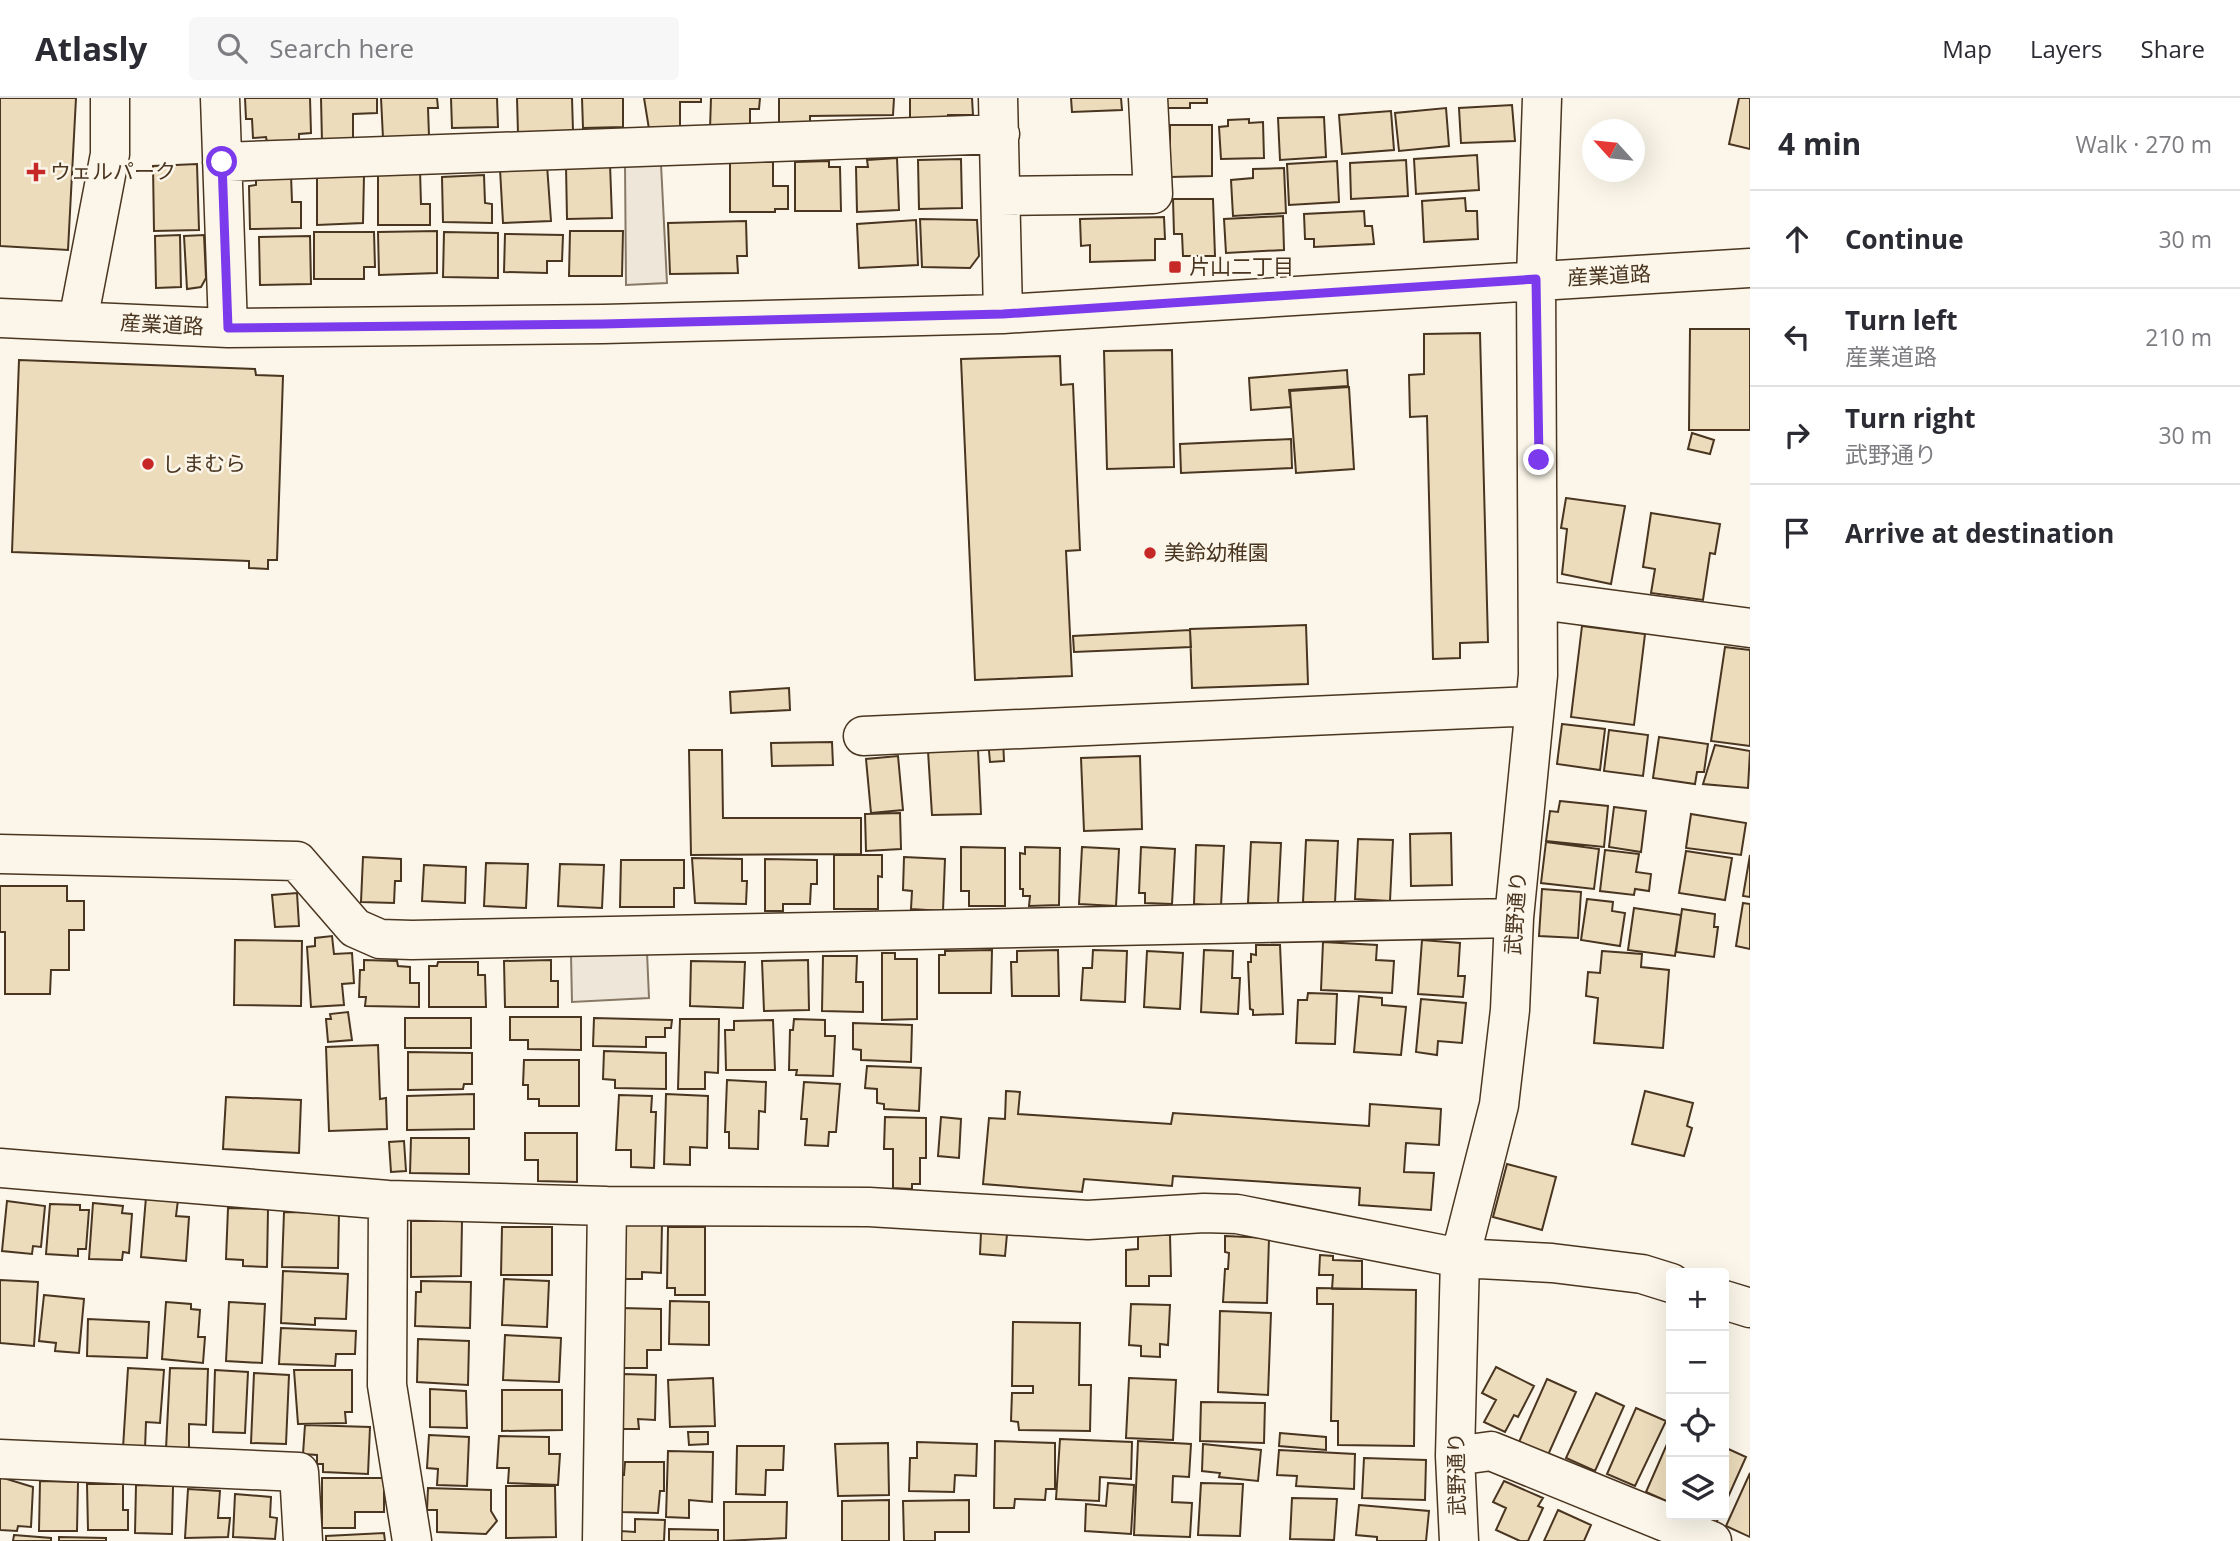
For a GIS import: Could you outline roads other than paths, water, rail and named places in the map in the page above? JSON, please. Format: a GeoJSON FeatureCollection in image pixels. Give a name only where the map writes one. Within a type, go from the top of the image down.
{"type":"FeatureCollection","features":[{"type":"Feature","properties":{"kind":"street"},"geometry":{"type":"LineString","coordinates":[[78,321],[110,154],[110,98]]}},
{"type":"Feature","properties":{"kind":"street"},"geometry":{"type":"LineString","coordinates":[[220,98],[228,328]]}},
{"type":"Feature","properties":{"kind":"street"},"geometry":{"type":"LineString","coordinates":[[1002,197],[1153,194],[1148,98]]}},
{"type":"Feature","properties":{"kind":"street","name":"武野通り"},"geometry":{"type":"LineString","coordinates":[[1459,1541],[1455,1456],[1460,1258],[1499,1105],[1510,1010],[1514,918],[1534,706],[1540,600],[1536,279],[1542,98]]}},
{"type":"Feature","properties":{"kind":"street"},"geometry":{"type":"LineString","coordinates":[[222,162],[999,116],[1003,314]]}},
{"type":"Feature","properties":{"kind":"street","name":"産業道路"},"geometry":{"type":"LineString","coordinates":[[0,318],[228,328],[603,324],[1003,314],[1536,279],[1750,268]]}},
{"type":"Feature","properties":{"kind":"street"},"geometry":{"type":"LineString","coordinates":[[1540,600],[1750,628]]}},
{"type":"Feature","properties":{"kind":"street"},"geometry":{"type":"LineString","coordinates":[[863,736],[1534,706]]}},
{"type":"Feature","properties":{"kind":"street"},"geometry":{"type":"LineString","coordinates":[[0,855],[297,861],[355,928],[380,939],[401,940],[984,931],[1514,918]]}},
{"type":"Feature","properties":{"kind":"street"},"geometry":{"type":"LineString","coordinates":[[0,1168],[388,1200],[607,1206],[869,1207],[1088,1220],[1204,1213],[1237,1214],[1460,1258],[1552,1263],[1629,1272],[1666,1282]]}},
{"type":"Feature","properties":{"kind":"street"},"geometry":{"type":"LineString","coordinates":[[388,1200],[387,1385],[412,1541]]}},
{"type":"Feature","properties":{"kind":"street"},"geometry":{"type":"LineString","coordinates":[[602,1541],[607,1206]]}},
{"type":"Feature","properties":{"kind":"street"},"geometry":{"type":"LineString","coordinates":[[1729,1302],[1750,1308]]}},
{"type":"Feature","properties":{"kind":"street"},"geometry":{"type":"LineString","coordinates":[[1455,1456],[1491,1451],[1712,1541]]}},
{"type":"Feature","properties":{"kind":"street"},"geometry":{"type":"LineString","coordinates":[[0,1459],[299,1472],[303,1541]]}},
{"type":"Feature","properties":{"kind":"place","name":"ウェルパーク"},"geometry":{"type":"Point","coordinates":[36,172]}},
{"type":"Feature","properties":{"kind":"place","name":"片山二丁目"},"geometry":{"type":"Point","coordinates":[1175,267]}},
{"type":"Feature","properties":{"kind":"place","name":"しまむら"},"geometry":{"type":"Point","coordinates":[148,464]}},
{"type":"Feature","properties":{"kind":"place","name":"美鈴幼稚園"},"geometry":{"type":"Point","coordinates":[1150,553]}}]}
